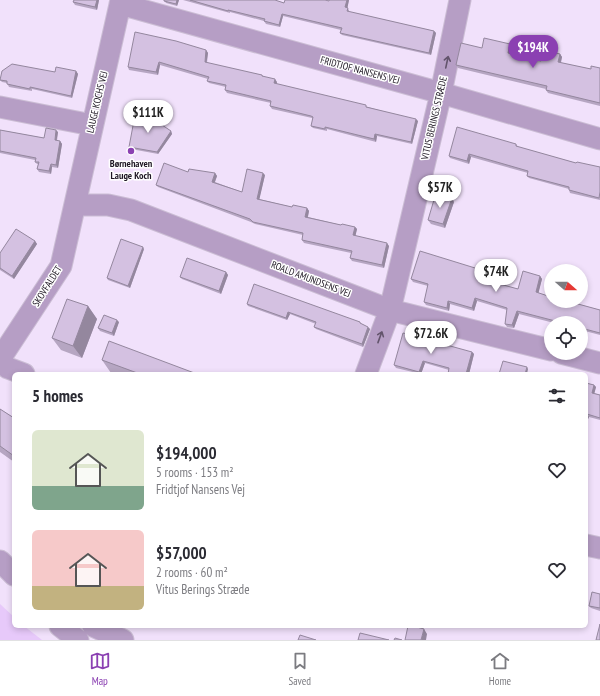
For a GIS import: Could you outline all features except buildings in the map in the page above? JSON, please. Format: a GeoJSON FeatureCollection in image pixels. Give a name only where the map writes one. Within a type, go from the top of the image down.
{"type":"FeatureCollection","features":[{"type":"Feature","properties":{"kind":"street","name":"VITUS BERINGS STRÆDE"},"geometry":{"type":"LineString","coordinates":[[367,372],[390,310],[441,93],[460,0]]}},
{"type":"Feature","properties":{"kind":"street","name":"FRIDTJOF NANSENS VEJ"},"geometry":{"type":"LineString","coordinates":[[120,2],[600,139]]}},
{"type":"Feature","properties":{"kind":"street","name":"LAUGE KOCHS VEJ"},"geometry":{"type":"LineString","coordinates":[[74,205],[120,2]]}},
{"type":"Feature","properties":{"kind":"street"},"geometry":{"type":"LineString","coordinates":[[0,107],[92,125]]}},
{"type":"Feature","properties":{"kind":"street","name":"ROALD AMUNDSENS VEJ"},"geometry":{"type":"LineString","coordinates":[[74,205],[108,205],[131,210],[390,310],[544,348]]}},
{"type":"Feature","properties":{"kind":"street","name":"SKOVFALDET"},"geometry":{"type":"LineString","coordinates":[[0,359],[61,266],[74,205]]}},
{"type":"Feature","properties":{"kind":"street"},"geometry":{"type":"LineString","coordinates":[[588,360],[600,363]]}},
{"type":"Feature","properties":{"kind":"street"},"geometry":{"type":"LineString","coordinates":[[0,362],[8,368],[19,372]]}},
{"type":"Feature","properties":{"kind":"street"},"geometry":{"type":"LineString","coordinates":[[588,545],[600,548]]}},
{"type":"Feature","properties":{"kind":"street"},"geometry":{"type":"LineString","coordinates":[[0,561],[12,573]]}},
{"type":"Feature","properties":{"kind":"street"},"geometry":{"type":"LineString","coordinates":[[63,628],[78,640]]}},
{"type":"Feature","properties":{"kind":"street"},"geometry":{"type":"LineString","coordinates":[[97,628],[123,640]]}},
{"type":"Feature","properties":{"kind":"shaded area"},"geometry":{"type":"Polygon","coordinates":[[[0,604],[12,615],[12,628],[27,628],[42,640],[0,640],[0,604]]]}},
{"type":"Feature","properties":{"kind":"place","name":"Børnehaven Lauge Koch"},"geometry":{"type":"Point","coordinates":[131,151]}}]}
